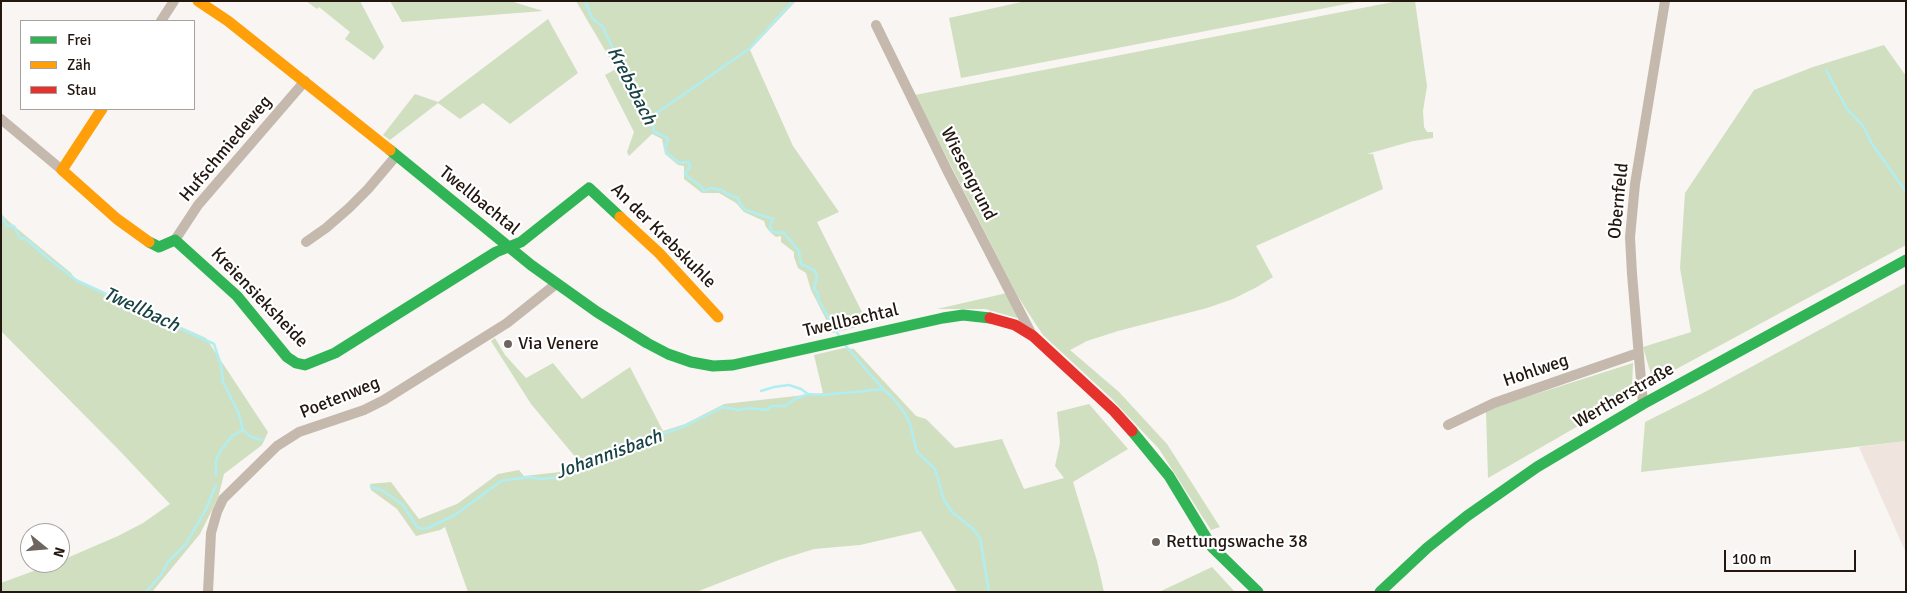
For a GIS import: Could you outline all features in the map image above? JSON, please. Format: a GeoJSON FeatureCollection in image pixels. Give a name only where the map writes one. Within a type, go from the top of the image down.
{"type":"FeatureCollection","features":[{"type":"Feature","properties":{"kind":"street"},"geometry":{"type":"LineString","coordinates":[[162,20],[174,1]]}},
{"type":"Feature","properties":{"kind":"street","name":"Twellbachtal"},"geometry":{"type":"LineString","coordinates":[[198,1],[225,19],[305,81],[556,284],[647,343],[668,354],[691,362],[713,366],[733,365],[963,315],[999,319],[1015,325],[1033,336],[1138,437],[1169,476],[1220,558],[1258,592]]}},
{"type":"Feature","properties":{"kind":"street","name":"Obernfeld"},"geometry":{"type":"LineString","coordinates":[[1643,404],[1630,236],[1635,184],[1665,1]]}},
{"type":"Feature","properties":{"kind":"street","name":"Wiesengrund"},"geometry":{"type":"LineString","coordinates":[[876,25],[948,172],[1033,336]]}},
{"type":"Feature","properties":{"kind":"street","name":"Hufschmiedeweg"},"geometry":{"type":"LineString","coordinates":[[175,240],[198,205],[305,81]]}},
{"type":"Feature","properties":{"kind":"street"},"geometry":{"type":"LineString","coordinates":[[62,170],[101,110]]}},
{"type":"Feature","properties":{"kind":"street"},"geometry":{"type":"LineString","coordinates":[[1,119],[117,219],[151,244],[159,247],[175,240]]}},
{"type":"Feature","properties":{"kind":"street"},"geometry":{"type":"LineString","coordinates":[[306,242],[349,208],[396,156]]}},
{"type":"Feature","properties":{"kind":"street","name":"An der Krebskuhle"},"geometry":{"type":"LineString","coordinates":[[509,247],[521,242],[589,188],[659,253],[718,317]]}},
{"type":"Feature","properties":{"kind":"street","name":"Kreiensieksheide"},"geometry":{"type":"LineString","coordinates":[[175,240],[237,296],[287,357],[296,363],[305,365],[335,353],[496,252],[509,247]]}},
{"type":"Feature","properties":{"kind":"street","name":"Wertherstraße"},"geometry":{"type":"LineString","coordinates":[[1380,592],[1427,548],[1490,499],[1537,467],[1643,404],[1906,260]]}},
{"type":"Feature","properties":{"kind":"street","name":"Poetenweg"},"geometry":{"type":"LineString","coordinates":[[208,592],[211,533],[223,499],[277,446],[299,432],[364,410],[384,400],[507,323],[556,284]]}},
{"type":"Feature","properties":{"kind":"street","name":"Hohlweg"},"geometry":{"type":"LineString","coordinates":[[1448,425],[1494,403],[1638,353]]}},
{"type":"Feature","properties":{"kind":"shaded area"},"geometry":{"type":"Polygon","coordinates":[[[1906,441],[1906,553],[1859,447],[1906,441]]]}},
{"type":"Feature","properties":{"kind":"green space"},"geometry":{"type":"Polygon","coordinates":[[[306,1],[360,1],[384,47],[374,60],[345,39],[350,32],[319,7],[317,9],[306,1]]]}},
{"type":"Feature","properties":{"kind":"green space"},"geometry":{"type":"Polygon","coordinates":[[[390,1],[510,1],[543,11],[402,22],[390,1]]]}},
{"type":"Feature","properties":{"kind":"green space"},"geometry":{"type":"Polygon","coordinates":[[[576,1],[796,1],[750,50],[793,146],[839,212],[817,222],[868,324],[833,333],[811,290],[806,273],[798,268],[794,252],[781,242],[781,236],[776,237],[766,227],[764,221],[744,212],[736,203],[719,193],[702,193],[684,179],[684,166],[678,165],[665,154],[662,139],[652,134],[629,156],[627,152],[634,132],[605,75],[616,69],[576,1]]]}},
{"type":"Feature","properties":{"kind":"green space"},"geometry":{"type":"Polygon","coordinates":[[[1026,1],[1362,1],[961,78],[949,18],[1026,1]]]}},
{"type":"Feature","properties":{"kind":"green space"},"geometry":{"type":"Polygon","coordinates":[[[1398,1],[1415,1],[1427,86],[1423,111],[1424,127],[1427,132],[1433,132],[1433,138],[1413,141],[1367,154],[1373,154],[1383,189],[1256,246],[1273,277],[1257,287],[1233,299],[1207,308],[1118,331],[1087,341],[1070,350],[1119,392],[1167,444],[1220,527],[1211,530],[1159,449],[1111,398],[1043,335],[1017,295],[915,95],[1398,1]]]}},
{"type":"Feature","properties":{"kind":"green space"},"geometry":{"type":"Polygon","coordinates":[[[548,19],[578,73],[510,124],[483,103],[460,119],[438,103],[390,140],[383,135],[415,94],[438,102],[548,19]]]}},
{"type":"Feature","properties":{"kind":"green space"},"geometry":{"type":"Polygon","coordinates":[[[1884,45],[1906,76],[1906,245],[1656,380],[1652,378],[1643,347],[1691,332],[1680,268],[1685,193],[1754,90],[1813,67],[1884,45]]]}},
{"type":"Feature","properties":{"kind":"green space"},"geometry":{"type":"Polygon","coordinates":[[[1,214],[71,273],[76,280],[206,338],[268,432],[262,445],[224,474],[218,498],[200,534],[152,592],[1,592],[1,583],[28,573],[70,573],[70,557],[143,523],[170,504],[1,331],[1,214]]]}},
{"type":"Feature","properties":{"kind":"green space"},"geometry":{"type":"Polygon","coordinates":[[[1906,283],[1906,441],[1641,472],[1645,422],[1705,392],[1906,283]]]}},
{"type":"Feature","properties":{"kind":"green space"},"geometry":{"type":"Polygon","coordinates":[[[1007,293],[1018,315],[1017,318],[985,309],[937,309],[1007,293]]]}},
{"type":"Feature","properties":{"kind":"green space"},"geometry":{"type":"Polygon","coordinates":[[[495,338],[505,355],[526,378],[553,363],[582,399],[630,367],[663,431],[685,424],[724,404],[823,393],[814,355],[844,348],[854,349],[916,416],[926,419],[955,448],[1002,439],[1024,489],[1064,478],[1055,466],[1060,443],[1057,412],[1089,404],[1128,449],[1073,482],[1097,561],[1104,592],[957,592],[921,531],[860,545],[814,549],[779,560],[696,592],[468,592],[445,527],[416,536],[397,509],[371,490],[370,484],[391,482],[419,519],[457,504],[498,474],[519,470],[524,476],[560,472],[582,465],[531,404],[491,341],[495,338]]]}},
{"type":"Feature","properties":{"kind":"green space"},"geometry":{"type":"Polygon","coordinates":[[[1633,363],[1632,388],[1630,395],[1625,399],[1488,478],[1486,411],[1633,363]]]}},
{"type":"Feature","properties":{"kind":"green space"},"geometry":{"type":"Polygon","coordinates":[[[1212,567],[1235,592],[1159,592],[1212,567]]]}},
{"type":"Feature","properties":{"kind":"waterway","name":"Krebsbach"},"geometry":{"type":"LineString","coordinates":[[585,1],[592,18],[604,28],[613,48],[615,59],[641,108],[653,126],[654,132],[668,139],[665,148],[667,153],[679,163],[689,162],[690,167],[685,173],[701,186],[704,192],[710,188],[722,190],[738,198],[740,204],[746,210],[773,219],[770,226],[772,232],[784,233],[799,251],[801,264],[814,270],[817,276],[814,289],[818,293],[818,299],[839,336]]}},
{"type":"Feature","properties":{"kind":"waterway"},"geometry":{"type":"LineString","coordinates":[[648,119],[749,49],[793,1]]}},
{"type":"Feature","properties":{"kind":"waterway"},"geometry":{"type":"LineString","coordinates":[[1826,70],[1847,109],[1863,126],[1872,144],[1906,192]]}},
{"type":"Feature","properties":{"kind":"waterway","name":"Twellbach"},"geometry":{"type":"LineString","coordinates":[[1,215],[7,226],[14,226],[20,238],[26,239],[76,280],[214,344],[221,365],[223,382],[239,414],[243,430]]}},
{"type":"Feature","properties":{"kind":"waterway"},"geometry":{"type":"LineString","coordinates":[[845,345],[883,389]]}},
{"type":"Feature","properties":{"kind":"waterway","name":"Johannisbach"},"geometry":{"type":"LineString","coordinates":[[761,391],[789,385],[801,389],[808,394],[823,395],[883,389],[890,395],[904,412],[910,424],[917,452],[935,469],[944,500],[952,512],[972,528],[980,538],[989,592]]}},
{"type":"Feature","properties":{"kind":"waterway","name":"Johannisbach"},"geometry":{"type":"LineString","coordinates":[[371,487],[382,490],[403,505],[417,527],[423,529],[455,515],[501,481],[529,477],[540,479],[561,477],[685,426],[723,407],[738,410],[749,408],[767,410],[772,406],[785,406],[795,399],[808,394]]}},
{"type":"Feature","properties":{"kind":"waterway","name":"Johannisbach"},"geometry":{"type":"LineString","coordinates":[[243,430],[251,437],[262,440]]}},
{"type":"Feature","properties":{"kind":"waterway","name":"Johannisbach"},"geometry":{"type":"LineString","coordinates":[[216,475],[216,460],[221,450],[232,436],[243,430]]}},
{"type":"Feature","properties":{"kind":"waterway","name":"Johannisbach"},"geometry":{"type":"LineString","coordinates":[[146,592],[161,575],[168,562],[186,544],[206,509],[216,485]]}},
{"type":"Feature","properties":{"kind":"traffic: fast"},"geometry":{"type":"LineString","coordinates":[[390,150],[531,265],[597,312],[647,343],[668,354],[691,362],[713,366],[733,365],[943,318],[963,315],[990,318]]}},
{"type":"Feature","properties":{"kind":"traffic: fast"},"geometry":{"type":"LineString","coordinates":[[149,242],[159,247],[175,240],[237,296],[287,357],[296,363],[305,365],[335,353],[496,252],[521,242],[589,188],[620,217]]}},
{"type":"Feature","properties":{"kind":"traffic: fast"},"geometry":{"type":"LineString","coordinates":[[1380,592],[1427,548],[1467,516],[1537,467],[1643,404],[1906,260]]}},
{"type":"Feature","properties":{"kind":"traffic: fast"},"geometry":{"type":"LineString","coordinates":[[1132,431],[1169,476],[1212,547],[1258,592]]}},
{"type":"Feature","properties":{"kind":"traffic: slow"},"geometry":{"type":"LineString","coordinates":[[198,1],[228,21],[390,150]]}},
{"type":"Feature","properties":{"kind":"traffic: slow"},"geometry":{"type":"LineString","coordinates":[[101,110],[62,170],[117,219],[149,242]]}},
{"type":"Feature","properties":{"kind":"traffic: slow"},"geometry":{"type":"LineString","coordinates":[[620,217],[659,253],[718,317]]}},
{"type":"Feature","properties":{"kind":"traffic: jam"},"geometry":{"type":"LineString","coordinates":[[990,318],[1015,325],[1033,336],[1114,411],[1132,431]]}},
{"type":"Feature","properties":{"kind":"place","name":"Via Venere"},"geometry":{"type":"Point","coordinates":[508,344]}},
{"type":"Feature","properties":{"kind":"place","name":"Rettungswache 38"},"geometry":{"type":"Point","coordinates":[1156,542]}}]}
